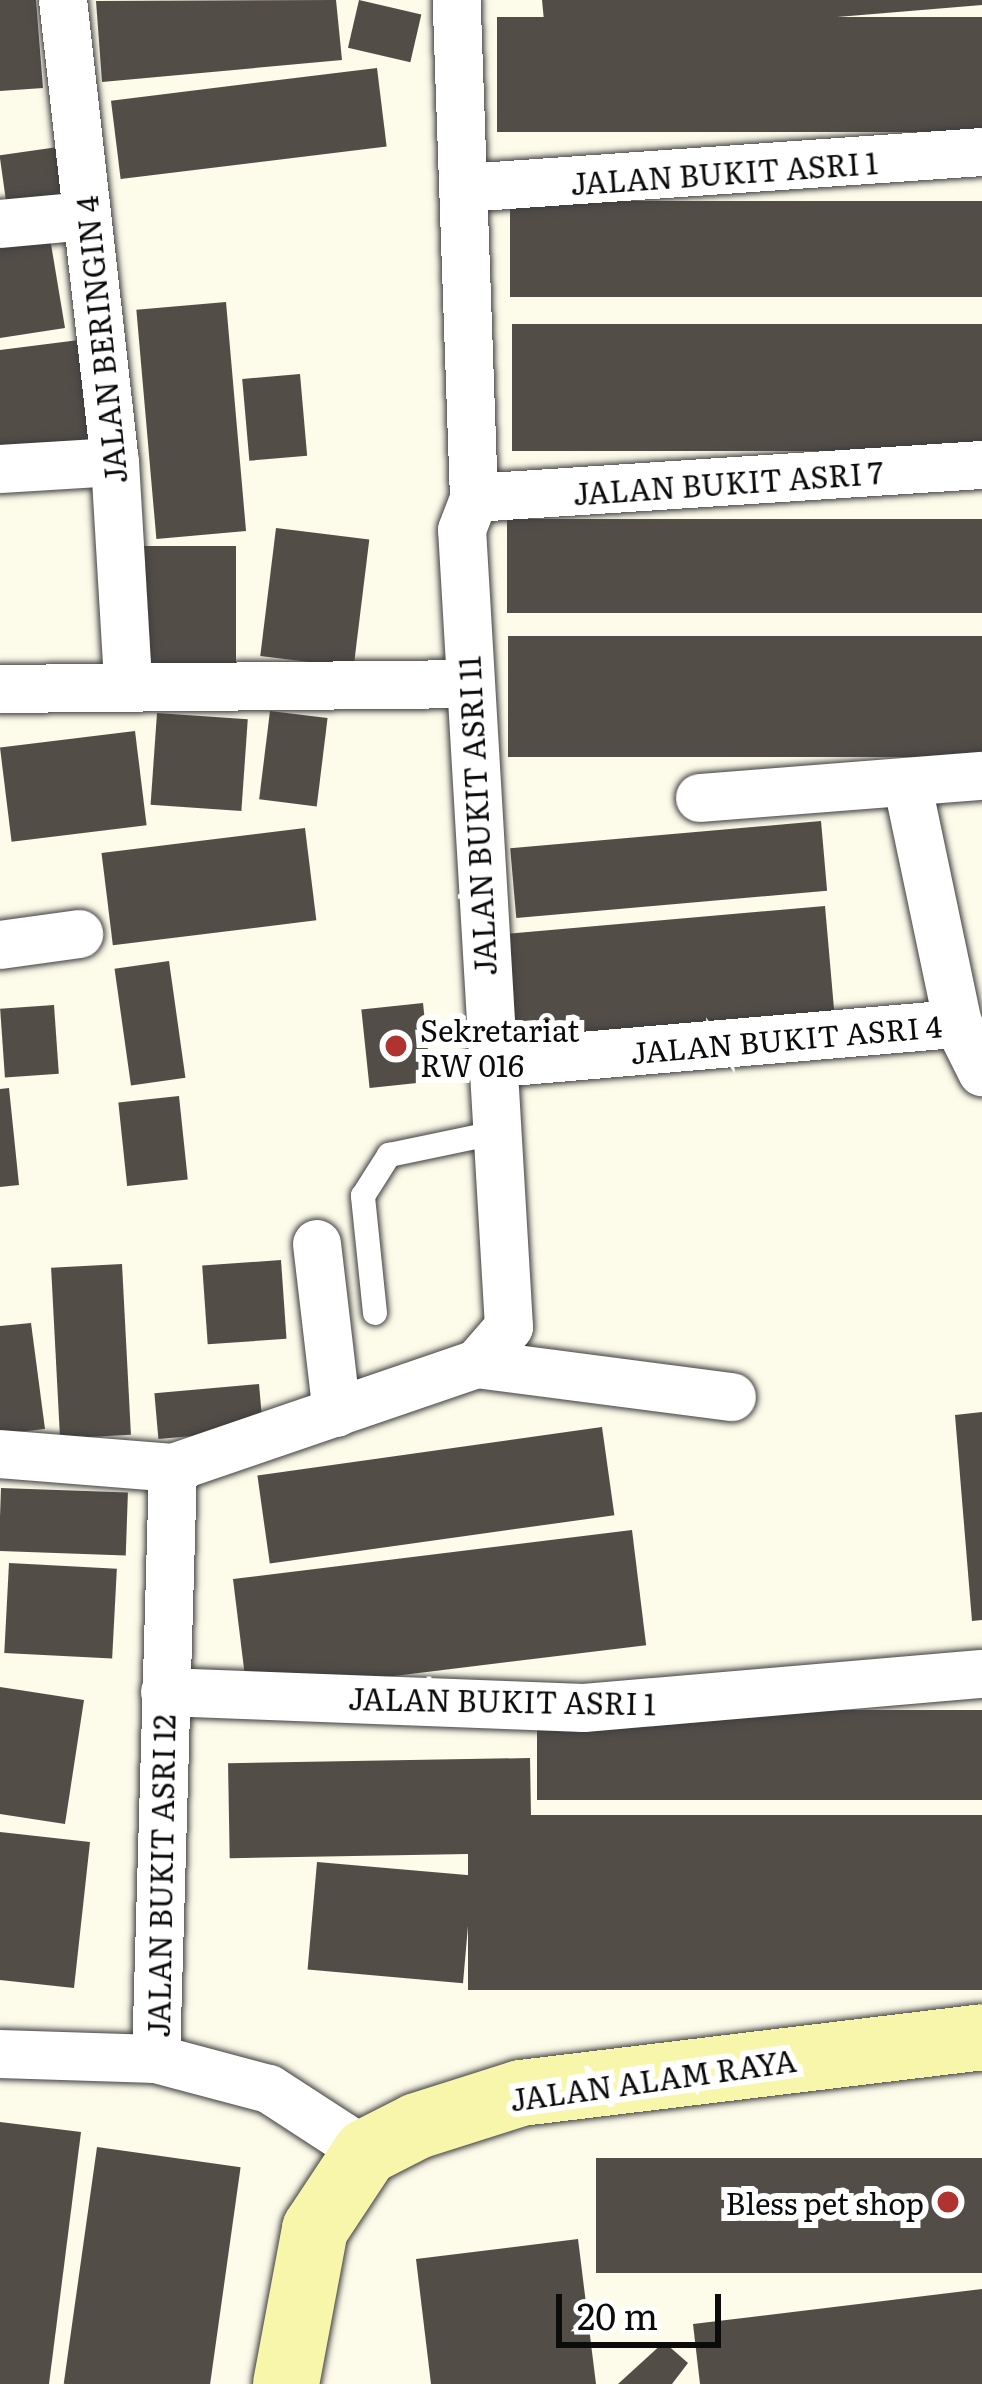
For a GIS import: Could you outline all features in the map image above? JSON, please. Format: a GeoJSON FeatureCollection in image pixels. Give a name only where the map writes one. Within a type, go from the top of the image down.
{"type":"FeatureCollection","features":[{"type":"Feature","properties":{"kind":"street","name":"JALAN BERINGIN 4"},"geometry":{"type":"LineString","coordinates":[[63,0],[115,462],[128,681]]}},
{"type":"Feature","properties":{"kind":"street","name":"JALAN BUKIT ASRI 11"},"geometry":{"type":"LineString","coordinates":[[457,0],[474,498],[462,530],[488,1064],[508,1327],[477,1364]]}},
{"type":"Feature","properties":{"kind":"street","name":"JALAN BUKIT ASRI 1"},"geometry":{"type":"LineString","coordinates":[[465,188],[982,152]]}},
{"type":"Feature","properties":{"kind":"street"},"geometry":{"type":"LineString","coordinates":[[0,224],[86,216]]}},
{"type":"Feature","properties":{"kind":"street"},"geometry":{"type":"LineString","coordinates":[[0,469],[115,462]]}},
{"type":"Feature","properties":{"kind":"street","name":"JALAN BUKIT ASRI 7"},"geometry":{"type":"LineString","coordinates":[[474,498],[982,465]]}},
{"type":"Feature","properties":{"kind":"street"},"geometry":{"type":"LineString","coordinates":[[0,689],[128,681],[469,684]]}},
{"type":"Feature","properties":{"kind":"street"},"geometry":{"type":"LineString","coordinates":[[700,798],[982,776]]}},
{"type":"Feature","properties":{"kind":"street"},"geometry":{"type":"LineString","coordinates":[[907,782],[958,1024]]}},
{"type":"Feature","properties":{"kind":"street"},"geometry":{"type":"LineString","coordinates":[[0,946],[79,934]]}},
{"type":"Feature","properties":{"kind":"street","name":"JALAN BUKIT ASRI 4"},"geometry":{"type":"LineString","coordinates":[[488,1064],[958,1024],[982,1072]]}},
{"type":"Feature","properties":{"kind":"street"},"geometry":{"type":"LineString","coordinates":[[317,1244],[337,1413]]}},
{"type":"Feature","properties":{"kind":"street"},"geometry":{"type":"LineString","coordinates":[[0,1454],[172,1468],[477,1364],[732,1397]]}},
{"type":"Feature","properties":{"kind":"street"},"geometry":{"type":"LineString","coordinates":[[165,1692],[172,1468]]}},
{"type":"Feature","properties":{"kind":"street","name":"JALAN BUKIT ASRI 1"},"geometry":{"type":"LineString","coordinates":[[165,1692],[584,1708],[982,1674]]}},
{"type":"Feature","properties":{"kind":"street","name":"JALAN BUKIT ASRI 12"},"geometry":{"type":"LineString","coordinates":[[156,2059],[165,1692]]}},
{"type":"Feature","properties":{"kind":"street","name":"JALAN ALAM RAYA"},"geometry":{"type":"LineString","coordinates":[[366,2152],[521,2093],[982,2037]]}},
{"type":"Feature","properties":{"kind":"street","name":"JALAN BUKIT ASRI 12"},"geometry":{"type":"LineString","coordinates":[[0,2054],[156,2059],[269,2089],[366,2152]]}},
{"type":"Feature","properties":{"kind":"street"},"geometry":{"type":"LineString","coordinates":[[286,2384],[315,2229],[366,2152]]}},
{"type":"Feature","properties":{"kind":"lane"},"geometry":{"type":"LineString","coordinates":[[375,1313],[363,1196],[389,1155],[494,1133]]}},
{"type":"Feature","properties":{"kind":"building"},"geometry":{"type":"Polygon","coordinates":[[[0,0],[36,0],[43,88],[0,91],[0,0]]]}},
{"type":"Feature","properties":{"kind":"building"},"geometry":{"type":"Polygon","coordinates":[[[336,0],[342,60],[102,82],[96,1],[336,0]]]}},
{"type":"Feature","properties":{"kind":"building"},"geometry":{"type":"Polygon","coordinates":[[[359,0],[421,14],[410,62],[348,48],[359,0]]]}},
{"type":"Feature","properties":{"kind":"building"},"geometry":{"type":"Polygon","coordinates":[[[542,0],[982,0],[982,5],[546,41],[542,0]]]}},
{"type":"Feature","properties":{"kind":"building"},"geometry":{"type":"Polygon","coordinates":[[[497,17],[982,17],[982,132],[497,132],[497,17]]]}},
{"type":"Feature","properties":{"kind":"building"},"geometry":{"type":"Polygon","coordinates":[[[377,68],[387,146],[121,179],[111,101],[377,68]]]}},
{"type":"Feature","properties":{"kind":"building"},"geometry":{"type":"Polygon","coordinates":[[[58,147],[65,198],[7,206],[0,155],[58,147]]]}},
{"type":"Feature","properties":{"kind":"building"},"geometry":{"type":"Polygon","coordinates":[[[510,201],[982,201],[982,297],[510,297],[510,201]]]}},
{"type":"Feature","properties":{"kind":"building"},"geometry":{"type":"Polygon","coordinates":[[[49,232],[65,328],[0,338],[0,239],[49,232]]]}},
{"type":"Feature","properties":{"kind":"building"},"geometry":{"type":"Polygon","coordinates":[[[226,302],[246,531],[156,539],[136,310],[226,302]]]}},
{"type":"Feature","properties":{"kind":"building"},"geometry":{"type":"Polygon","coordinates":[[[512,324],[982,324],[982,451],[512,451],[512,324]]]}},
{"type":"Feature","properties":{"kind":"building"},"geometry":{"type":"Polygon","coordinates":[[[79,340],[93,447],[0,459],[0,350],[79,340]]]}},
{"type":"Feature","properties":{"kind":"building"},"geometry":{"type":"Polygon","coordinates":[[[300,374],[307,456],[249,461],[242,379],[300,374]]]}},
{"type":"Feature","properties":{"kind":"building"},"geometry":{"type":"Polygon","coordinates":[[[507,519],[982,519],[982,613],[507,613],[507,519]]]}},
{"type":"Feature","properties":{"kind":"building"},"geometry":{"type":"Polygon","coordinates":[[[276,528],[369,539],[354,667],[260,656],[276,528]]]}},
{"type":"Feature","properties":{"kind":"building"},"geometry":{"type":"Polygon","coordinates":[[[142,546],[236,546],[236,664],[142,664],[142,546]]]}},
{"type":"Feature","properties":{"kind":"building"},"geometry":{"type":"Polygon","coordinates":[[[508,636],[982,636],[982,757],[508,757],[508,636]]]}},
{"type":"Feature","properties":{"kind":"building"},"geometry":{"type":"Polygon","coordinates":[[[270,711],[328,718],[317,806],[259,799],[270,711]]]}},
{"type":"Feature","properties":{"kind":"building"},"geometry":{"type":"Polygon","coordinates":[[[157,713],[248,719],[241,811],[151,805],[157,713]]]}},
{"type":"Feature","properties":{"kind":"building"},"geometry":{"type":"Polygon","coordinates":[[[135,731],[147,825],[12,842],[0,748],[135,731]]]}},
{"type":"Feature","properties":{"kind":"building"},"geometry":{"type":"Polygon","coordinates":[[[821,821],[827,891],[516,918],[510,848],[821,821]]]}},
{"type":"Feature","properties":{"kind":"building"},"geometry":{"type":"Polygon","coordinates":[[[305,828],[316,920],[113,945],[102,853],[305,828]]]}},
{"type":"Feature","properties":{"kind":"building"},"geometry":{"type":"Polygon","coordinates":[[[825,906],[835,1018],[517,1045],[507,934],[825,906]]]}},
{"type":"Feature","properties":{"kind":"building"},"geometry":{"type":"Polygon","coordinates":[[[169,961],[185,1078],[131,1086],[115,969],[169,961]]]}},
{"type":"Feature","properties":{"kind":"building","name":"Sekretariat RW 016"},"geometry":{"type":"Polygon","coordinates":[[[423,1003],[431,1082],[370,1088],[361,1009],[423,1003]]]}},
{"type":"Feature","properties":{"kind":"building"},"geometry":{"type":"Polygon","coordinates":[[[54,1005],[59,1074],[5,1078],[0,1009],[54,1005]]]}},
{"type":"Feature","properties":{"kind":"building"},"geometry":{"type":"Polygon","coordinates":[[[9,1088],[19,1185],[0,1187],[0,1089],[9,1088]]]}},
{"type":"Feature","properties":{"kind":"building"},"geometry":{"type":"Polygon","coordinates":[[[179,1096],[188,1180],[127,1186],[118,1102],[179,1096]]]}},
{"type":"Feature","properties":{"kind":"building"},"geometry":{"type":"Polygon","coordinates":[[[281,1260],[287,1339],[208,1344],[202,1266],[281,1260]]]}},
{"type":"Feature","properties":{"kind":"building"},"geometry":{"type":"Polygon","coordinates":[[[122,1264],[131,1435],[60,1438],[51,1268],[122,1264]]]}},
{"type":"Feature","properties":{"kind":"building"},"geometry":{"type":"Polygon","coordinates":[[[31,1323],[45,1429],[0,1434],[0,1326],[31,1323]]]}},
{"type":"Feature","properties":{"kind":"building"},"geometry":{"type":"Polygon","coordinates":[[[259,1384],[263,1430],[158,1439],[154,1393],[259,1384]]]}},
{"type":"Feature","properties":{"kind":"building"},"geometry":{"type":"Polygon","coordinates":[[[982,1412],[982,1620],[972,1621],[955,1415],[982,1412]]]}},
{"type":"Feature","properties":{"kind":"building"},"geometry":{"type":"Polygon","coordinates":[[[602,1427],[614,1515],[270,1564],[257,1475],[602,1427]]]}},
{"type":"Feature","properties":{"kind":"building"},"geometry":{"type":"Polygon","coordinates":[[[1,1488],[128,1492],[126,1555],[0,1551],[1,1488]]]}},
{"type":"Feature","properties":{"kind":"building"},"geometry":{"type":"Polygon","coordinates":[[[632,1530],[646,1645],[247,1694],[233,1579],[632,1530]]]}},
{"type":"Feature","properties":{"kind":"building"},"geometry":{"type":"Polygon","coordinates":[[[9,1563],[117,1569],[112,1659],[4,1653],[9,1563]]]}},
{"type":"Feature","properties":{"kind":"building"},"geometry":{"type":"Polygon","coordinates":[[[0,1687],[84,1700],[65,1824],[0,1814],[0,1687]]]}},
{"type":"Feature","properties":{"kind":"building"},"geometry":{"type":"Polygon","coordinates":[[[537,1710],[982,1710],[982,1800],[537,1800],[537,1710]]]}},
{"type":"Feature","properties":{"kind":"building"},"geometry":{"type":"Polygon","coordinates":[[[530,1758],[532,1853],[230,1858],[228,1763],[530,1758]]]}},
{"type":"Feature","properties":{"kind":"building"},"geometry":{"type":"Polygon","coordinates":[[[468,1815],[982,1815],[982,1990],[468,1990],[468,1815]]]}},
{"type":"Feature","properties":{"kind":"building"},"geometry":{"type":"Polygon","coordinates":[[[0,1832],[90,1842],[74,1988],[0,1980],[0,1832]]]}},
{"type":"Feature","properties":{"kind":"building"},"geometry":{"type":"Polygon","coordinates":[[[317,1862],[472,1876],[463,1983],[308,1970],[317,1862]]]}},
{"type":"Feature","properties":{"kind":"building"},"geometry":{"type":"Polygon","coordinates":[[[0,2122],[81,2132],[49,2384],[0,2384],[0,2122]]]}},
{"type":"Feature","properties":{"kind":"building"},"geometry":{"type":"Polygon","coordinates":[[[97,2147],[241,2167],[210,2384],[64,2384],[97,2147]]]}},
{"type":"Feature","properties":{"kind":"building"},"geometry":{"type":"Polygon","coordinates":[[[596,2158],[982,2158],[982,2273],[596,2273],[596,2158]]]}},
{"type":"Feature","properties":{"kind":"building"},"geometry":{"type":"Polygon","coordinates":[[[578,2239],[596,2384],[431,2384],[416,2259],[578,2239]]]}},
{"type":"Feature","properties":{"kind":"building"},"geometry":{"type":"Polygon","coordinates":[[[982,2289],[982,2384],[700,2384],[693,2324],[982,2289]]]}},
{"type":"Feature","properties":{"kind":"building"},"geometry":{"type":"Polygon","coordinates":[[[664,2342],[688,2363],[672,2384],[618,2384],[664,2342]]]}},
{"type":"Feature","properties":{"kind":"place","name":"Sekretariat RW 016"},"geometry":{"type":"Point","coordinates":[396,1046]}},
{"type":"Feature","properties":{"kind":"place","name":"Bless pet shop"},"geometry":{"type":"Point","coordinates":[948,2202]}}]}
